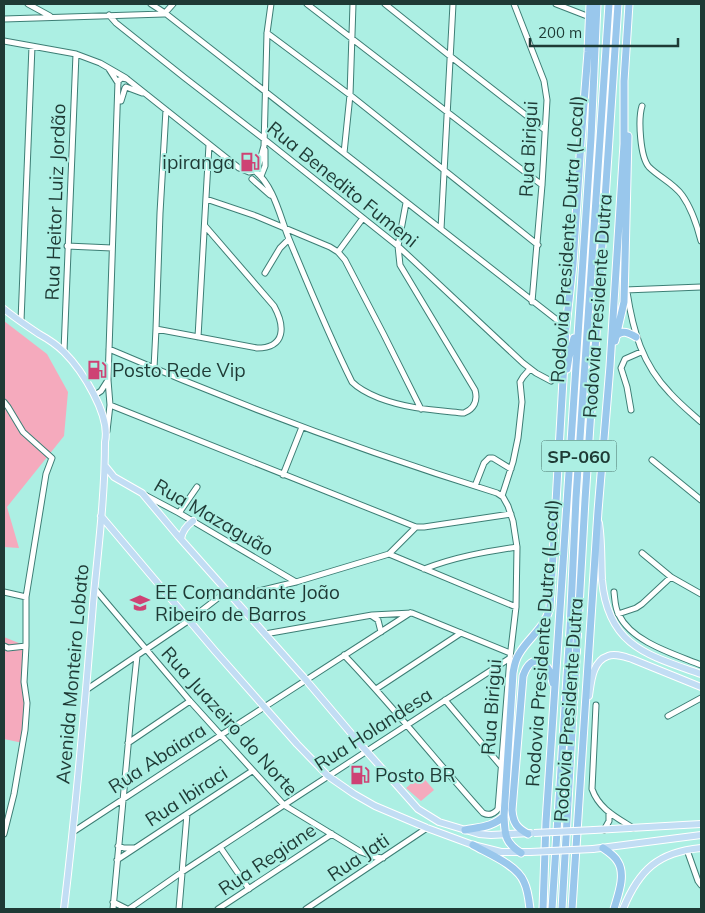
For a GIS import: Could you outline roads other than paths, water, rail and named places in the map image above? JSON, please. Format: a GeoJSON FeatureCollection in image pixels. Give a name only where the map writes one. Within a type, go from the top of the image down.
{"type":"FeatureCollection","features":[{"type":"Feature","properties":{"kind":"highway"},"geometry":{"type":"LineString","coordinates":[[521,853],[514,849],[505,835],[504,816],[513,673],[515,661],[523,648],[541,628],[550,608],[566,327],[573,264],[590,4]]}},
{"type":"Feature","properties":{"kind":"highway","name":"SP-060"},"geometry":{"type":"LineString","coordinates":[[596,19],[597,4]]}},
{"type":"Feature","properties":{"kind":"highway"},"geometry":{"type":"LineString","coordinates":[[596,19],[601,4]]}},
{"type":"Feature","properties":{"kind":"highway","name":"Rodovia Presidente Dutra"},"geometry":{"type":"LineString","coordinates":[[552,909],[570,630],[576,498],[609,4]]}},
{"type":"Feature","properties":{"kind":"highway","name":"Rodovia Presidente Dutra"},"geometry":{"type":"LineString","coordinates":[[562,909],[585,500],[618,4]]}},
{"type":"Feature","properties":{"kind":"highway","name":"Rodovia Presidente Dutra"},"geometry":{"type":"LineString","coordinates":[[572,909],[624,144],[624,82],[629,4]]}},
{"type":"Feature","properties":{"kind":"highway","name":"Rodovia Presidente Dutra (Local)"},"geometry":{"type":"LineString","coordinates":[[543,909],[546,822],[591,138],[596,19]]}},
{"type":"Feature","properties":{"kind":"highway"},"geometry":{"type":"LineString","coordinates":[[610,366],[625,290],[628,90],[624,82]]}},
{"type":"Feature","properties":{"kind":"highway"},"geometry":{"type":"LineString","coordinates":[[561,418],[569,357],[578,323]]}},
{"type":"Feature","properties":{"kind":"highway"},"geometry":{"type":"LineString","coordinates":[[616,336],[618,333],[627,332],[636,337]]}},
{"type":"Feature","properties":{"kind":"highway"},"geometry":{"type":"LineString","coordinates":[[531,833],[521,830],[516,826],[512,817],[512,810],[523,676],[527,667],[534,661],[547,665],[552,674],[555,696]]}},
{"type":"Feature","properties":{"kind":"highway"},"geometry":{"type":"LineString","coordinates":[[466,830],[492,825],[504,816]]}},
{"type":"Feature","properties":{"kind":"highway"},"geometry":{"type":"LineString","coordinates":[[473,845],[518,872],[527,890],[530,909]]}},
{"type":"Feature","properties":{"kind":"highway"},"geometry":{"type":"LineString","coordinates":[[603,848],[618,862],[621,871],[614,909]]}},
{"type":"Feature","properties":{"kind":"main road","name":"Avenida Monteiro Lobato"},"geometry":{"type":"LineString","coordinates":[[4,309],[64,351],[77,366],[95,395],[101,411],[106,439],[104,485],[86,690],[64,909]]}},
{"type":"Feature","properties":{"kind":"main road","name":"Rua Mazaguão"},"geometry":{"type":"LineString","coordinates":[[105,466],[118,479],[142,493]]}},
{"type":"Feature","properties":{"kind":"main road"},"geometry":{"type":"LineString","coordinates":[[104,485],[111,479],[118,479]]}},
{"type":"Feature","properties":{"kind":"main road"},"geometry":{"type":"LineString","coordinates":[[142,493],[418,809],[439,822],[491,836],[701,824]]}},
{"type":"Feature","properties":{"kind":"main road"},"geometry":{"type":"LineString","coordinates":[[598,511],[604,595],[612,619],[627,640],[638,649],[701,674]]}},
{"type":"Feature","properties":{"kind":"main road"},"geometry":{"type":"LineString","coordinates":[[101,516],[188,621],[296,744],[328,776],[375,806],[473,845],[501,852],[521,853],[593,849],[701,835]]}},
{"type":"Feature","properties":{"kind":"main road"},"geometry":{"type":"LineString","coordinates":[[181,539],[183,531],[193,521]]}},
{"type":"Feature","properties":{"kind":"main road"},"geometry":{"type":"LineString","coordinates":[[584,724],[593,674],[596,666],[608,656],[632,659],[701,687]]}},
{"type":"Feature","properties":{"kind":"main road"},"geometry":{"type":"LineString","coordinates":[[624,909],[636,882],[645,871],[663,857],[676,852],[701,848]]}},
{"type":"Feature","properties":{"kind":"street"},"geometry":{"type":"LineString","coordinates":[[28,4],[51,17]]}},
{"type":"Feature","properties":{"kind":"street"},"geometry":{"type":"LineString","coordinates":[[151,4],[566,327]]}},
{"type":"Feature","properties":{"kind":"street"},"geometry":{"type":"LineString","coordinates":[[165,14],[173,4]]}},
{"type":"Feature","properties":{"kind":"street"},"geometry":{"type":"LineString","coordinates":[[255,171],[264,146],[267,33],[271,4]]}},
{"type":"Feature","properties":{"kind":"street"},"geometry":{"type":"LineString","coordinates":[[308,4],[542,185]]}},
{"type":"Feature","properties":{"kind":"street"},"geometry":{"type":"LineString","coordinates":[[344,153],[350,96],[353,4]]}},
{"type":"Feature","properties":{"kind":"street"},"geometry":{"type":"LineString","coordinates":[[386,4],[545,130]]}},
{"type":"Feature","properties":{"kind":"street"},"geometry":{"type":"LineString","coordinates":[[441,229],[453,4]]}},
{"type":"Feature","properties":{"kind":"street","name":"Rua Birigui"},"geometry":{"type":"LineString","coordinates":[[514,4],[544,81],[547,100],[538,245],[532,302]]}},
{"type":"Feature","properties":{"kind":"street"},"geometry":{"type":"LineString","coordinates":[[556,4],[587,16]]}},
{"type":"Feature","properties":{"kind":"street"},"geometry":{"type":"LineString","coordinates":[[5,20],[165,14]]}},
{"type":"Feature","properties":{"kind":"street","name":"Rua Benedito Fumeni"},"geometry":{"type":"LineString","coordinates":[[109,15],[116,23],[398,246],[530,369],[551,381]]}},
{"type":"Feature","properties":{"kind":"street"},"geometry":{"type":"LineString","coordinates":[[267,33],[350,96],[538,245]]}},
{"type":"Feature","properties":{"kind":"street"},"geometry":{"type":"LineString","coordinates":[[4,41],[76,54],[107,66],[126,78],[240,168],[249,172],[255,171],[267,184],[352,382],[358,388],[374,396],[405,406],[464,413],[469,411],[475,404],[476,395],[473,387],[400,265],[398,246],[406,203]]}},
{"type":"Feature","properties":{"kind":"street"},"geometry":{"type":"LineString","coordinates":[[21,322],[32,46]]}},
{"type":"Feature","properties":{"kind":"street","name":"Rua Heitor Luiz Jordão"},"geometry":{"type":"LineString","coordinates":[[64,351],[76,54]]}},
{"type":"Feature","properties":{"kind":"street"},"geometry":{"type":"LineString","coordinates":[[107,66],[121,87],[148,96]]}},
{"type":"Feature","properties":{"kind":"street"},"geometry":{"type":"LineString","coordinates":[[106,439],[110,405],[108,380],[118,84],[120,78],[126,78]]}},
{"type":"Feature","properties":{"kind":"street"},"geometry":{"type":"LineString","coordinates":[[118,114],[125,87],[129,83],[126,78]]}},
{"type":"Feature","properties":{"kind":"street"},"geometry":{"type":"LineString","coordinates":[[642,106],[640,125],[644,159],[648,166],[670,183],[687,202],[695,219],[701,241]]}},
{"type":"Feature","properties":{"kind":"street"},"geometry":{"type":"LineString","coordinates":[[154,368],[166,110]]}},
{"type":"Feature","properties":{"kind":"street"},"geometry":{"type":"LineString","coordinates":[[198,337],[209,145]]}},
{"type":"Feature","properties":{"kind":"street"},"geometry":{"type":"LineString","coordinates":[[252,179],[261,176],[266,150],[264,146]]}},
{"type":"Feature","properties":{"kind":"street"},"geometry":{"type":"LineString","coordinates":[[240,168],[244,174],[272,197]]}},
{"type":"Feature","properties":{"kind":"street"},"geometry":{"type":"LineString","coordinates":[[206,199],[284,227],[338,252],[345,260],[364,295],[421,409]]}},
{"type":"Feature","properties":{"kind":"street"},"geometry":{"type":"LineString","coordinates":[[338,252],[363,218]]}},
{"type":"Feature","properties":{"kind":"street"},"geometry":{"type":"LineString","coordinates":[[156,329],[267,348],[274,345],[279,339],[281,332],[278,314],[274,306],[205,226]]}},
{"type":"Feature","properties":{"kind":"street"},"geometry":{"type":"LineString","coordinates":[[265,273],[280,248],[289,239]]}},
{"type":"Feature","properties":{"kind":"street"},"geometry":{"type":"LineString","coordinates":[[67,246],[112,248]]}},
{"type":"Feature","properties":{"kind":"street"},"geometry":{"type":"LineString","coordinates":[[701,287],[625,290],[641,352],[657,379],[701,422]]}},
{"type":"Feature","properties":{"kind":"street"},"geometry":{"type":"LineString","coordinates":[[109,350],[302,427],[390,459],[502,496],[518,438],[521,416],[520,382],[530,369]]}},
{"type":"Feature","properties":{"kind":"street"},"geometry":{"type":"LineString","coordinates":[[631,410],[621,368],[625,360],[641,352]]}},
{"type":"Feature","properties":{"kind":"street"},"geometry":{"type":"LineString","coordinates":[[95,395],[101,391],[108,380]]}},
{"type":"Feature","properties":{"kind":"street"},"geometry":{"type":"LineString","coordinates":[[4,402],[23,432],[52,458],[46,474],[26,597],[24,682],[27,704],[24,737],[14,794],[4,834]]}},
{"type":"Feature","properties":{"kind":"street"},"geometry":{"type":"LineString","coordinates":[[110,405],[416,527],[511,514]]}},
{"type":"Feature","properties":{"kind":"street"},"geometry":{"type":"LineString","coordinates":[[283,475],[302,427]]}},
{"type":"Feature","properties":{"kind":"street"},"geometry":{"type":"LineString","coordinates":[[475,486],[484,462],[489,458],[493,458],[511,469]]}},
{"type":"Feature","properties":{"kind":"street"},"geometry":{"type":"LineString","coordinates":[[652,460],[701,500]]}},
{"type":"Feature","properties":{"kind":"street"},"geometry":{"type":"LineString","coordinates":[[179,513],[197,487]]}},
{"type":"Feature","properties":{"kind":"street","name":"Rua Mazaguão"},"geometry":{"type":"LineString","coordinates":[[142,493],[296,582]]}},
{"type":"Feature","properties":{"kind":"street","name":"Rua Birigui"},"geometry":{"type":"LineString","coordinates":[[407,725],[483,813],[491,815],[496,812],[498,809],[510,656],[516,607],[517,547],[511,514],[502,496]]}},
{"type":"Feature","properties":{"kind":"street"},"geometry":{"type":"LineString","coordinates":[[233,598],[296,582],[390,554],[416,527]]}},
{"type":"Feature","properties":{"kind":"street"},"geometry":{"type":"LineString","coordinates":[[424,569],[470,554],[517,547]]}},
{"type":"Feature","properties":{"kind":"street"},"geometry":{"type":"LineString","coordinates":[[642,553],[671,577],[701,594]]}},
{"type":"Feature","properties":{"kind":"street"},"geometry":{"type":"LineString","coordinates":[[390,554],[516,607]]}},
{"type":"Feature","properties":{"kind":"street"},"geometry":{"type":"LineString","coordinates":[[618,614],[642,604],[671,577]]}},
{"type":"Feature","properties":{"kind":"street","name":"Rua Juazeiro do Norte"},"geometry":{"type":"LineString","coordinates":[[95,589],[190,701],[284,805],[361,852],[375,858],[382,858]]}},
{"type":"Feature","properties":{"kind":"street"},"geometry":{"type":"LineString","coordinates":[[86,690],[188,621],[227,591]]}},
{"type":"Feature","properties":{"kind":"street"},"geometry":{"type":"LineString","coordinates":[[4,592],[26,597]]}},
{"type":"Feature","properties":{"kind":"street"},"geometry":{"type":"LineString","coordinates":[[614,592],[618,614],[626,627],[646,642],[701,665]]}},
{"type":"Feature","properties":{"kind":"street"},"geometry":{"type":"LineString","coordinates":[[265,634],[372,615],[410,613],[461,633],[510,656]]}},
{"type":"Feature","properties":{"kind":"street","name":"Rua Abaiara"},"geometry":{"type":"LineString","coordinates":[[73,832],[221,734],[410,613]]}},
{"type":"Feature","properties":{"kind":"street"},"geometry":{"type":"LineString","coordinates":[[372,615],[378,620],[381,632]]}},
{"type":"Feature","properties":{"kind":"street"},"geometry":{"type":"LineString","coordinates":[[376,689],[461,633]]}},
{"type":"Feature","properties":{"kind":"street"},"geometry":{"type":"LineString","coordinates":[[4,646],[8,648],[26,646]]}},
{"type":"Feature","properties":{"kind":"street"},"geometry":{"type":"LineString","coordinates":[[344,655],[407,725]]}},
{"type":"Feature","properties":{"kind":"street"},"geometry":{"type":"LineString","coordinates":[[113,909],[137,656]]}},
{"type":"Feature","properties":{"kind":"street","name":"Rua Holandesa"},"geometry":{"type":"LineString","coordinates":[[128,909],[510,656]]}},
{"type":"Feature","properties":{"kind":"street"},"geometry":{"type":"LineString","coordinates":[[123,666],[135,675]]}},
{"type":"Feature","properties":{"kind":"street"},"geometry":{"type":"LineString","coordinates":[[668,716],[701,698]]}},
{"type":"Feature","properties":{"kind":"street"},"geometry":{"type":"LineString","coordinates":[[445,700],[502,766]]}},
{"type":"Feature","properties":{"kind":"street"},"geometry":{"type":"LineString","coordinates":[[128,743],[190,701]]}},
{"type":"Feature","properties":{"kind":"street"},"geometry":{"type":"LineString","coordinates":[[596,705],[592,789],[598,801],[608,812],[634,828]]}},
{"type":"Feature","properties":{"kind":"street"},"geometry":{"type":"LineString","coordinates":[[129,730],[135,733],[142,733]]}},
{"type":"Feature","properties":{"kind":"street","name":"Rua Ibiraci"},"geometry":{"type":"LineString","coordinates":[[117,860],[252,771]]}},
{"type":"Feature","properties":{"kind":"street"},"geometry":{"type":"LineString","coordinates":[[124,788],[135,791]]}},
{"type":"Feature","properties":{"kind":"street"},"geometry":{"type":"LineString","coordinates":[[604,830],[609,821],[608,812]]}},
{"type":"Feature","properties":{"kind":"street"},"geometry":{"type":"LineString","coordinates":[[179,909],[186,814]]}},
{"type":"Feature","properties":{"kind":"street","name":"Rua Jati"},"geometry":{"type":"LineString","coordinates":[[306,909],[427,828]]}},
{"type":"Feature","properties":{"kind":"street","name":"Rua Regiane"},"geometry":{"type":"LineString","coordinates":[[218,909],[332,834]]}},
{"type":"Feature","properties":{"kind":"street","name":"Rua Ibiraci"},"geometry":{"type":"LineString","coordinates":[[118,846],[124,848],[136,847]]}},
{"type":"Feature","properties":{"kind":"street"},"geometry":{"type":"LineString","coordinates":[[220,847],[249,889]]}},
{"type":"Feature","properties":{"kind":"street"},"geometry":{"type":"LineString","coordinates":[[687,850],[701,885]]}},
{"type":"Feature","properties":{"kind":"street"},"geometry":{"type":"LineString","coordinates":[[361,852],[369,864],[364,871]]}},
{"type":"Feature","properties":{"kind":"street"},"geometry":{"type":"LineString","coordinates":[[113,902],[128,909]]}},
{"type":"Feature","properties":{"kind":"place","name":"ipiranga"},"geometry":{"type":"Point","coordinates":[250,162]}},
{"type":"Feature","properties":{"kind":"place","name":"Posto Rede Vip"},"geometry":{"type":"Point","coordinates":[97,370]}},
{"type":"Feature","properties":{"kind":"place","name":"EE Comandante João Ribeiro de Barros"},"geometry":{"type":"Point","coordinates":[140,603]}},
{"type":"Feature","properties":{"kind":"place","name":"Posto BR"},"geometry":{"type":"Point","coordinates":[360,775]}}]}
